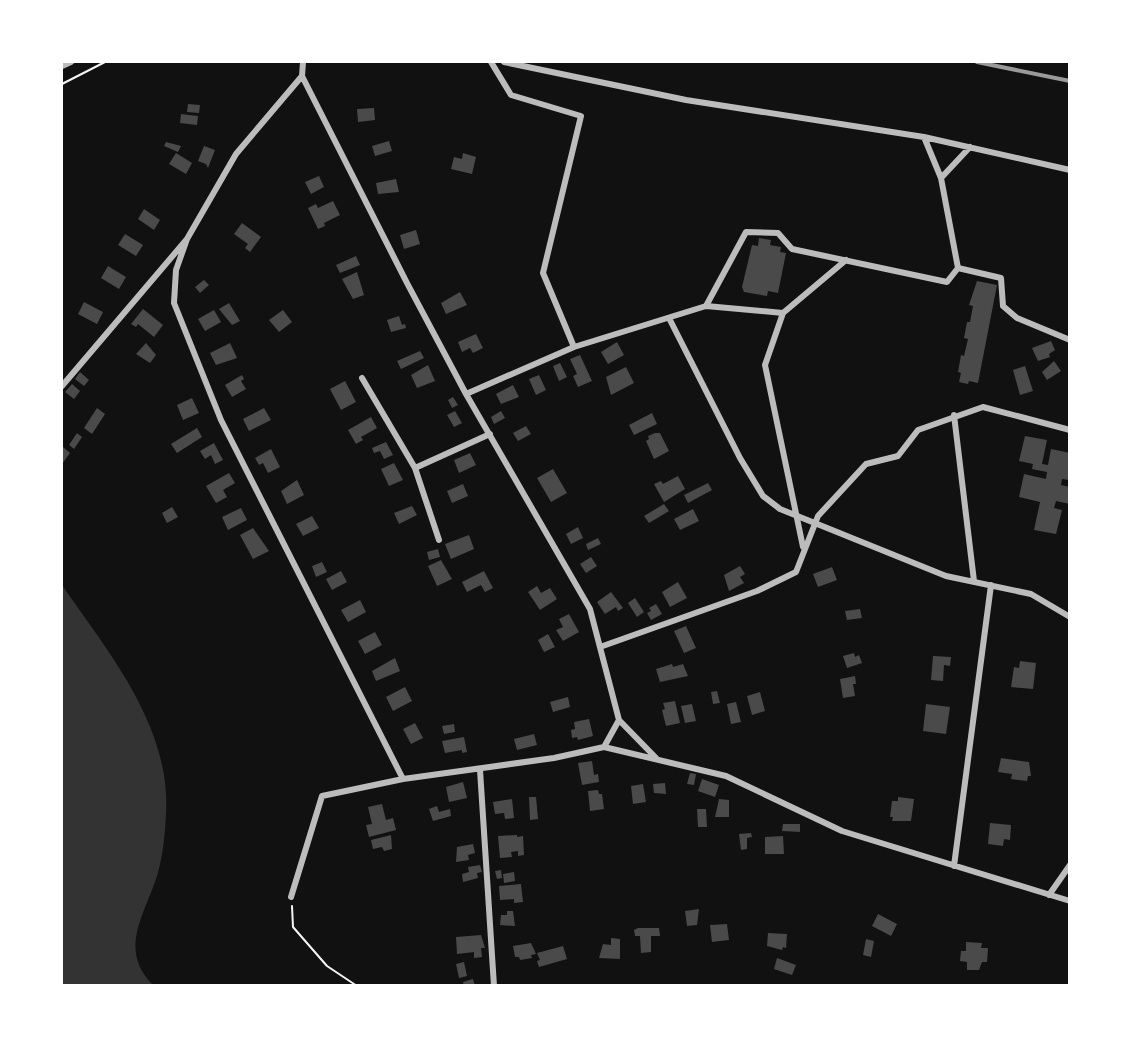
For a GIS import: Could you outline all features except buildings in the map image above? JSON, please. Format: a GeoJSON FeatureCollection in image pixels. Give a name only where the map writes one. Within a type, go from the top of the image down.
{"type":"FeatureCollection","features":[{"type":"Feature","properties":{"kind":"street"},"geometry":{"type":"LineString","coordinates":[[62,66],[71,62]]}},
{"type":"Feature","properties":{"kind":"street"},"geometry":{"type":"LineString","coordinates":[[303,62],[302,76],[407,283],[466,394],[590,609],[619,720],[657,760]]}},
{"type":"Feature","properties":{"kind":"street"},"geometry":{"type":"LineString","coordinates":[[490,62],[510,95],[580,116],[543,273],[574,347]]}},
{"type":"Feature","properties":{"kind":"street"},"geometry":{"type":"LineString","coordinates":[[504,62],[686,100],[924,137],[1070,170]]}},
{"type":"Feature","properties":{"kind":"street"},"geometry":{"type":"LineString","coordinates":[[62,386],[187,239],[236,154],[302,76]]}},
{"type":"Feature","properties":{"kind":"street"},"geometry":{"type":"LineString","coordinates":[[706,306],[746,232],[778,233],[792,249],[947,282],[958,268],[941,178],[924,137]]}},
{"type":"Feature","properties":{"kind":"street"},"geometry":{"type":"LineString","coordinates":[[941,178],[970,147]]}},
{"type":"Feature","properties":{"kind":"street"},"geometry":{"type":"LineString","coordinates":[[187,239],[176,270],[174,303],[221,420],[403,779]]}},
{"type":"Feature","properties":{"kind":"street"},"geometry":{"type":"LineString","coordinates":[[803,547],[765,365],[783,314],[846,260]]}},
{"type":"Feature","properties":{"kind":"street"},"geometry":{"type":"LineString","coordinates":[[958,268],[1000,278],[1003,306],[1017,318],[1070,340]]}},
{"type":"Feature","properties":{"kind":"street"},"geometry":{"type":"LineString","coordinates":[[466,394],[574,347],[706,306],[783,314]]}},
{"type":"Feature","properties":{"kind":"street"},"geometry":{"type":"LineString","coordinates":[[669,318],[740,458],[763,496],[780,509],[946,576],[1031,594],[1070,617]]}},
{"type":"Feature","properties":{"kind":"street"},"geometry":{"type":"LineString","coordinates":[[362,378],[415,468],[439,540]]}},
{"type":"Feature","properties":{"kind":"street"},"geometry":{"type":"LineString","coordinates":[[600,647],[757,591],[796,572],[803,547],[815,523],[866,464],[898,456],[918,430],[954,415],[983,407],[1070,430]]}},
{"type":"Feature","properties":{"kind":"street"},"geometry":{"type":"LineString","coordinates":[[954,415],[974,581]]}},
{"type":"Feature","properties":{"kind":"street"},"geometry":{"type":"LineString","coordinates":[[415,468],[489,434]]}},
{"type":"Feature","properties":{"kind":"street"},"geometry":{"type":"LineString","coordinates":[[954,866],[991,585]]}},
{"type":"Feature","properties":{"kind":"street"},"geometry":{"type":"LineString","coordinates":[[604,747],[619,720]]}},
{"type":"Feature","properties":{"kind":"street"},"geometry":{"type":"LineString","coordinates":[[291,897],[322,796],[403,779],[480,770],[604,747],[726,776],[842,831],[1070,902]]}},
{"type":"Feature","properties":{"kind":"street"},"geometry":{"type":"LineString","coordinates":[[480,770],[494,986]]}},
{"type":"Feature","properties":{"kind":"street"},"geometry":{"type":"LineString","coordinates":[[1049,895],[1070,865]]}},
{"type":"Feature","properties":{"kind":"path"},"geometry":{"type":"LineString","coordinates":[[62,84],[105,62]]}},
{"type":"Feature","properties":{"kind":"path"},"geometry":{"type":"LineString","coordinates":[[291,897],[293,927],[327,966],[357,986]]}},
{"type":"Feature","properties":{"kind":"shaded area"},"geometry":{"type":"Polygon","coordinates":[[[62,585],[133,692],[158,750],[165,781],[166,813],[163,845],[157,876],[141,919],[135,946],[137,959],[143,972],[153,985],[62,985],[62,585]]]}},
{"type":"Feature","properties":{"kind":"railway"},"geometry":{"type":"LineString","coordinates":[[977,62],[1070,81]]}}]}
